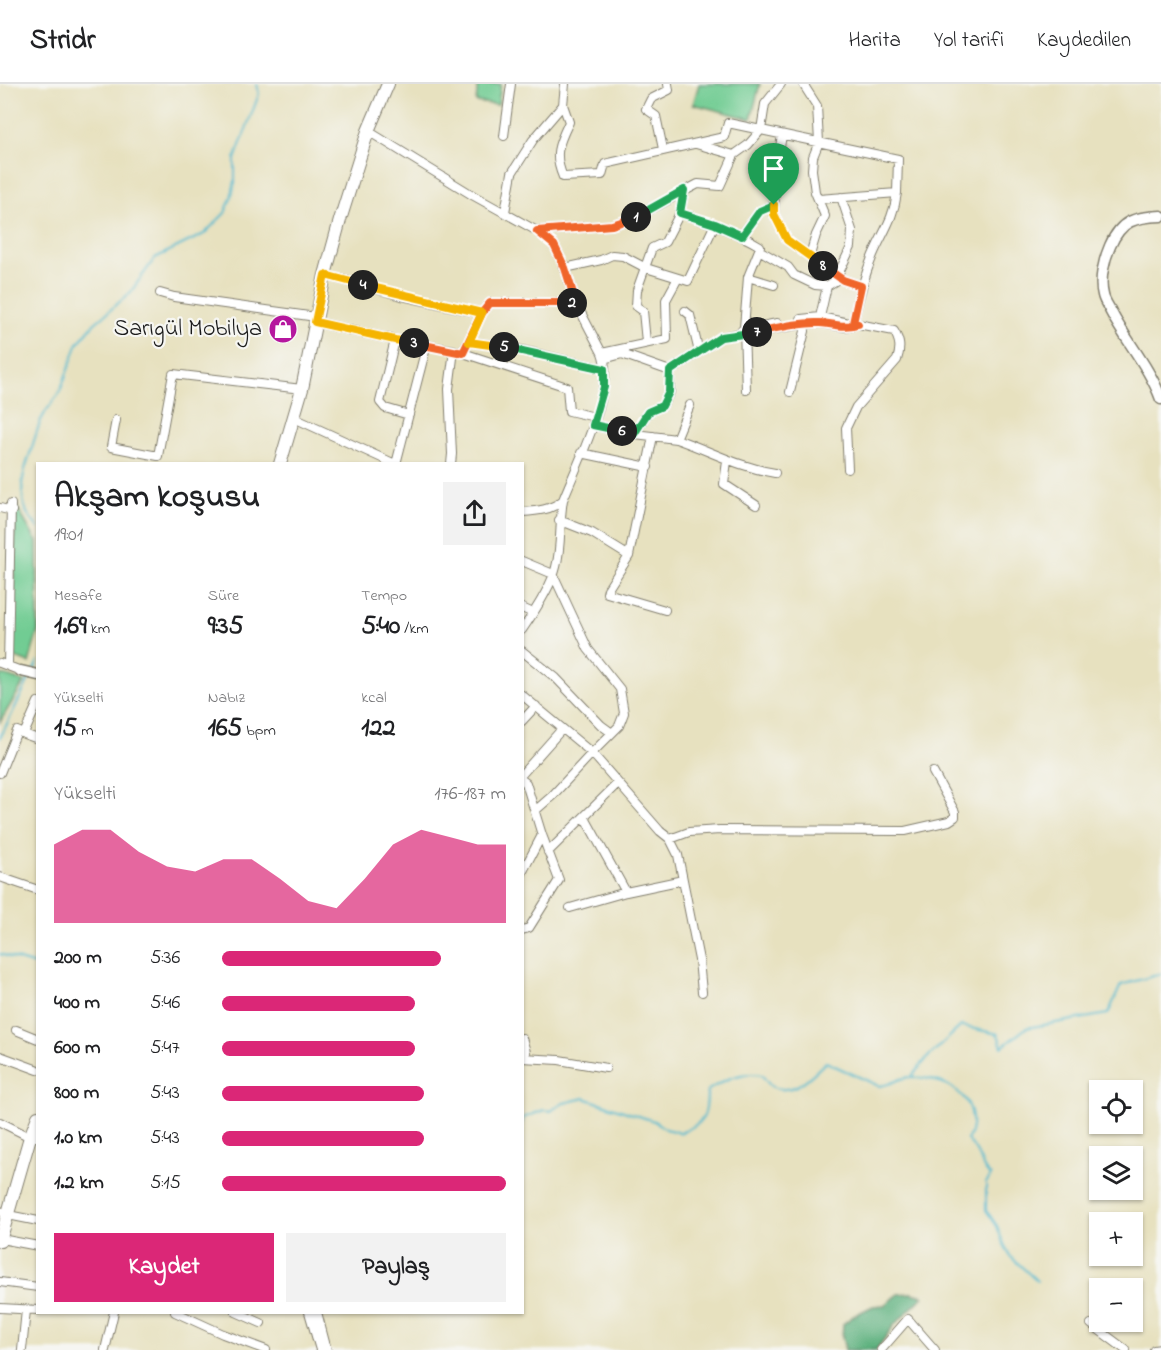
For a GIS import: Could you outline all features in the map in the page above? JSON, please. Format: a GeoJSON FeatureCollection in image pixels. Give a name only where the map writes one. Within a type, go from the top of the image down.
{"type":"FeatureCollection","features":[{"type":"Feature","properties":{"kind":"main road"},"geometry":{"type":"LineString","coordinates":[[281,462],[302,389],[325,275],[340,220],[368,131],[388,84]]}},
{"type":"Feature","properties":{"kind":"main road"},"geometry":{"type":"LineString","coordinates":[[1,1237],[4,1213],[34,1137]]}},
{"type":"Feature","properties":{"kind":"street"},"geometry":{"type":"LineString","coordinates":[[504,136],[511,84]]}},
{"type":"Feature","properties":{"kind":"street"},"geometry":{"type":"LineString","coordinates":[[565,84],[563,105],[569,122],[557,147],[557,165],[562,177],[602,176],[606,164],[663,149],[724,137]]}},
{"type":"Feature","properties":{"kind":"street"},"geometry":{"type":"LineString","coordinates":[[663,149],[656,116],[646,109],[651,99],[669,90],[668,84]]}},
{"type":"Feature","properties":{"kind":"street"},"geometry":{"type":"LineString","coordinates":[[537,231],[612,225],[634,218],[699,184],[720,186],[734,155],[748,145],[761,130],[765,104],[781,84]]}},
{"type":"Feature","properties":{"kind":"street"},"geometry":{"type":"LineString","coordinates":[[803,84],[817,106],[819,142],[813,157],[812,170],[815,192],[825,216],[810,255]]}},
{"type":"Feature","properties":{"kind":"street"},"geometry":{"type":"LineString","coordinates":[[505,212],[512,173],[533,140],[563,105]]}},
{"type":"Feature","properties":{"kind":"street"},"geometry":{"type":"LineString","coordinates":[[725,152],[724,137],[728,123],[898,159],[895,210],[873,254],[861,286],[855,324]]}},
{"type":"Feature","properties":{"kind":"street"},"geometry":{"type":"LineString","coordinates":[[368,131],[474,196],[537,231],[554,245],[565,268],[576,303],[603,356],[604,387],[594,421],[563,500],[559,520],[556,568],[524,627]]}},
{"type":"Feature","properties":{"kind":"street"},"geometry":{"type":"LineString","coordinates":[[782,135],[776,171],[774,214],[787,240],[838,277],[861,286]]}},
{"type":"Feature","properties":{"kind":"street"},"geometry":{"type":"LineString","coordinates":[[694,144],[734,155]]}},
{"type":"Feature","properties":{"kind":"street"},"geometry":{"type":"LineString","coordinates":[[646,342],[643,310],[636,306],[637,291],[652,248],[665,242],[680,213],[684,190]]}},
{"type":"Feature","properties":{"kind":"street"},"geometry":{"type":"LineString","coordinates":[[819,199],[897,193]]}},
{"type":"Feature","properties":{"kind":"street"},"geometry":{"type":"LineString","coordinates":[[759,250],[788,267],[794,275],[815,285],[832,284],[838,277],[851,247],[852,230],[841,197]]}},
{"type":"Feature","properties":{"kind":"street"},"geometry":{"type":"LineString","coordinates":[[742,236],[760,211],[774,205]]}},
{"type":"Feature","properties":{"kind":"street"},"geometry":{"type":"LineString","coordinates":[[680,213],[715,224],[760,246],[748,277],[745,331],[746,390]]}},
{"type":"Feature","properties":{"kind":"street"},"geometry":{"type":"LineString","coordinates":[[1161,216],[1137,217],[1123,226],[1112,242],[1103,262],[1103,295],[1120,329],[1156,385],[1161,399]]}},
{"type":"Feature","properties":{"kind":"street"},"geometry":{"type":"LineString","coordinates":[[565,268],[601,260],[612,255],[623,256],[646,268],[688,281],[715,224]]}},
{"type":"Feature","properties":{"kind":"street"},"geometry":{"type":"LineString","coordinates":[[325,275],[402,296],[482,313]]}},
{"type":"Feature","properties":{"kind":"street"},"geometry":{"type":"LineString","coordinates":[[748,277],[774,285]]}},
{"type":"Feature","properties":{"kind":"street"},"geometry":{"type":"LineString","coordinates":[[603,356],[646,342],[667,339],[666,300],[678,278]]}},
{"type":"Feature","properties":{"kind":"street"},"geometry":{"type":"LineString","coordinates":[[820,317],[827,286]]}},
{"type":"Feature","properties":{"kind":"street"},"geometry":{"type":"LineString","coordinates":[[160,293],[315,320],[395,340],[454,350],[567,387],[569,411],[594,421],[634,434],[676,439],[707,450],[727,461],[775,473]]}},
{"type":"Feature","properties":{"kind":"street"},"geometry":{"type":"LineString","coordinates":[[463,353],[482,313],[490,303],[576,303]]}},
{"type":"Feature","properties":{"kind":"street"},"geometry":{"type":"LineString","coordinates":[[685,311],[690,315],[699,352]]}},
{"type":"Feature","properties":{"kind":"street"},"geometry":{"type":"LineString","coordinates":[[670,371],[721,337],[820,317],[894,331],[899,339],[900,351],[897,360],[856,407],[846,428],[848,469]]}},
{"type":"Feature","properties":{"kind":"street"},"geometry":{"type":"LineString","coordinates":[[745,331],[804,324],[820,323],[845,327],[855,324]]}},
{"type":"Feature","properties":{"kind":"street"},"geometry":{"type":"LineString","coordinates":[[790,392],[805,331],[804,324]]}},
{"type":"Feature","properties":{"kind":"street"},"geometry":{"type":"LineString","coordinates":[[395,340],[380,402],[385,408],[409,415]]}},
{"type":"Feature","properties":{"kind":"street"},"geometry":{"type":"LineString","coordinates":[[469,342],[514,348],[604,369]]}},
{"type":"Feature","properties":{"kind":"street"},"geometry":{"type":"LineString","coordinates":[[396,462],[427,345]]}},
{"type":"Feature","properties":{"kind":"street"},"geometry":{"type":"LineString","coordinates":[[451,462],[449,389],[454,350]]}},
{"type":"Feature","properties":{"kind":"street"},"geometry":{"type":"LineString","coordinates":[[603,356],[622,354],[670,371]]}},
{"type":"Feature","properties":{"kind":"street"},"geometry":{"type":"LineString","coordinates":[[634,434],[648,412],[662,406],[669,392],[670,371]]}},
{"type":"Feature","properties":{"kind":"street"},"geometry":{"type":"LineString","coordinates":[[116,420],[111,447],[158,456],[173,374],[302,389]]}},
{"type":"Feature","properties":{"kind":"street"},"geometry":{"type":"LineString","coordinates":[[676,439],[690,405]]}},
{"type":"Feature","properties":{"kind":"street"},"geometry":{"type":"LineString","coordinates":[[294,418],[391,462]]}},
{"type":"Feature","properties":{"kind":"street"},"geometry":{"type":"LineString","coordinates":[[653,436],[629,556],[607,593],[664,610]]}},
{"type":"Feature","properties":{"kind":"street"},"geometry":{"type":"LineString","coordinates":[[581,453],[648,467]]}},
{"type":"Feature","properties":{"kind":"street"},"geometry":{"type":"LineString","coordinates":[[727,461],[724,484],[756,505]]}},
{"type":"Feature","properties":{"kind":"street"},"geometry":{"type":"LineString","coordinates":[[524,512],[556,506],[563,500]]}},
{"type":"Feature","properties":{"kind":"street"},"geometry":{"type":"LineString","coordinates":[[0,508],[11,507],[4,664],[36,675]]}},
{"type":"Feature","properties":{"kind":"street"},"geometry":{"type":"LineString","coordinates":[[559,520],[592,533],[629,556]]}},
{"type":"Feature","properties":{"kind":"street"},"geometry":{"type":"LineString","coordinates":[[524,562],[554,574],[588,649],[621,689],[624,713],[619,726],[536,810]]}},
{"type":"Feature","properties":{"kind":"street"},"geometry":{"type":"LineString","coordinates":[[524,609],[533,613]]}},
{"type":"Feature","properties":{"kind":"street"},"geometry":{"type":"LineString","coordinates":[[524,653],[556,678],[601,725],[612,733]]}},
{"type":"Feature","properties":{"kind":"street"},"geometry":{"type":"LineString","coordinates":[[524,697],[592,753],[660,831],[670,839],[678,855],[699,960],[702,992]]}},
{"type":"Feature","properties":{"kind":"street"},"geometry":{"type":"LineString","coordinates":[[524,719],[536,706]]}},
{"type":"Feature","properties":{"kind":"street"},"geometry":{"type":"LineString","coordinates":[[24,734],[36,707]]}},
{"type":"Feature","properties":{"kind":"street"},"geometry":{"type":"LineString","coordinates":[[524,772],[562,729]]}},
{"type":"Feature","properties":{"kind":"street"},"geometry":{"type":"LineString","coordinates":[[0,773],[18,731],[36,738]]}},
{"type":"Feature","properties":{"kind":"street"},"geometry":{"type":"LineString","coordinates":[[670,839],[689,832],[905,831],[949,821],[955,817],[955,812],[933,772]]}},
{"type":"Feature","properties":{"kind":"street"},"geometry":{"type":"LineString","coordinates":[[524,782],[559,880],[530,928],[524,930]]}},
{"type":"Feature","properties":{"kind":"street"},"geometry":{"type":"LineString","coordinates":[[548,852],[618,783]]}},
{"type":"Feature","properties":{"kind":"street"},"geometry":{"type":"LineString","coordinates":[[524,797],[529,791]]}},
{"type":"Feature","properties":{"kind":"street"},"geometry":{"type":"LineString","coordinates":[[585,818],[626,892]]}},
{"type":"Feature","properties":{"kind":"street"},"geometry":{"type":"LineString","coordinates":[[524,867],[542,835]]}},
{"type":"Feature","properties":{"kind":"street"},"geometry":{"type":"LineString","coordinates":[[0,877],[36,889]]}},
{"type":"Feature","properties":{"kind":"street"},"geometry":{"type":"LineString","coordinates":[[570,908],[626,892],[683,880]]}},
{"type":"Feature","properties":{"kind":"street"},"geometry":{"type":"LineString","coordinates":[[16,1030],[36,1038]]}},
{"type":"Feature","properties":{"kind":"street"},"geometry":{"type":"LineString","coordinates":[[524,1055],[606,1068]]}},
{"type":"Feature","properties":{"kind":"street"},"geometry":{"type":"LineString","coordinates":[[0,1056],[36,1069]]}},
{"type":"Feature","properties":{"kind":"street"},"geometry":{"type":"LineString","coordinates":[[0,1122],[34,1137]]}},
{"type":"Feature","properties":{"kind":"street"},"geometry":{"type":"LineString","coordinates":[[4,1213],[36,1221]]}},
{"type":"Feature","properties":{"kind":"street"},"geometry":{"type":"LineString","coordinates":[[1,1237],[36,1246]]}},
{"type":"Feature","properties":{"kind":"street"},"geometry":{"type":"LineString","coordinates":[[0,1282],[36,1287]]}},
{"type":"Feature","properties":{"kind":"street"},"geometry":{"type":"LineString","coordinates":[[0,1308],[36,1310]]}},
{"type":"Feature","properties":{"kind":"street"},"geometry":{"type":"LineString","coordinates":[[22,1350],[26,1310]]}},
{"type":"Feature","properties":{"kind":"street"},"geometry":{"type":"LineString","coordinates":[[105,1350],[114,1314]]}},
{"type":"Feature","properties":{"kind":"street"},"geometry":{"type":"LineString","coordinates":[[179,1314],[266,1350]]}},
{"type":"Feature","properties":{"kind":"street"},"geometry":{"type":"LineString","coordinates":[[241,1314],[261,1323]]}},
{"type":"Feature","properties":{"kind":"street"},"geometry":{"type":"LineString","coordinates":[[310,1314],[320,1350]]}},
{"type":"Feature","properties":{"kind":"street"},"geometry":{"type":"LineString","coordinates":[[318,1314],[327,1350]]}},
{"type":"Feature","properties":{"kind":"street"},"geometry":{"type":"LineString","coordinates":[[881,1350],[908,1319],[935,1350]]}},
{"type":"Feature","properties":{"kind":"street"},"geometry":{"type":"LineString","coordinates":[[1102,1332],[1126,1350]]}},
{"type":"Feature","properties":{"kind":"street"},"geometry":{"type":"LineString","coordinates":[[1154,1350],[1161,1348]]}},
{"type":"Feature","properties":{"kind":"green space"},"geometry":{"type":"Polygon","coordinates":[[[478,84],[501,84],[498,105],[476,102],[478,84]]]}},
{"type":"Feature","properties":{"kind":"green space"},"geometry":{"type":"Polygon","coordinates":[[[699,84],[760,84],[751,119],[693,104],[699,84]]]}},
{"type":"Feature","properties":{"kind":"green space"},"geometry":{"type":"Polygon","coordinates":[[[15,504],[36,540],[36,638],[29,663],[13,657],[15,504]]]}},
{"type":"Feature","properties":{"kind":"green space"},"geometry":{"type":"Polygon","coordinates":[[[0,674],[24,682],[0,722],[0,674]]]}},
{"type":"Feature","properties":{"kind":"green space"},"geometry":{"type":"Polygon","coordinates":[[[911,1293],[924,1296],[895,1324],[876,1350],[845,1350],[842,1337],[843,1324],[873,1306],[884,1305],[898,1294],[911,1293]]]}},
{"type":"Feature","properties":{"kind":"waterway"},"geometry":{"type":"LineString","coordinates":[[36,525],[27,513],[23,501],[22,483],[25,469],[40,422],[59,394],[78,343],[94,324],[130,293],[155,258],[204,234],[225,213],[235,182],[235,159],[259,94],[257,84]]}},
{"type":"Feature","properties":{"kind":"waterway"},"geometry":{"type":"LineString","coordinates":[[34,670],[36,666]]}},
{"type":"Feature","properties":{"kind":"waterway"},"geometry":{"type":"LineString","coordinates":[[0,738],[30,677]]}},
{"type":"Feature","properties":{"kind":"waterway"},"geometry":{"type":"LineString","coordinates":[[0,954],[36,965]]}},
{"type":"Feature","properties":{"kind":"waterway"},"geometry":{"type":"LineString","coordinates":[[912,1076],[928,1057],[961,1026],[998,1034],[1002,1047],[1026,1028],[1108,1014],[1121,985],[1161,974]]}},
{"type":"Feature","properties":{"kind":"waterway"},"geometry":{"type":"LineString","coordinates":[[524,1118],[544,1110],[551,1111],[560,1104],[584,1098],[654,1121],[666,1129],[680,1133],[694,1126],[705,1114],[707,1091],[740,1075],[762,1075],[771,1086],[787,1089],[801,1083],[826,1062],[879,1086],[907,1077],[931,1079],[951,1087],[959,1093],[970,1108],[972,1127],[967,1140],[972,1144],[987,1173],[991,1176],[986,1183],[986,1210],[997,1226],[1010,1256],[1037,1281]]}},
{"type":"Feature","properties":{"kind":"place","name":"Sarıgül Mobilya"},"geometry":{"type":"Point","coordinates":[283,329]}},
{"type":"Feature","properties":{"kind":"route"},"geometry":{"type":"LineString","coordinates":[[774,205],[760,211],[742,236],[715,224],[680,213],[684,190],[634,218],[612,225],[537,231],[554,245],[565,268],[576,303],[490,303],[482,313],[463,353],[315,322],[325,275],[402,296],[482,313],[469,342],[514,348],[604,369],[604,387],[593,425],[634,434],[648,412],[662,406],[669,392],[670,371],[721,337],[804,324],[820,323],[845,327],[858,324],[853,323],[861,286],[843,280],[787,240],[774,214],[774,205]]}}]}
